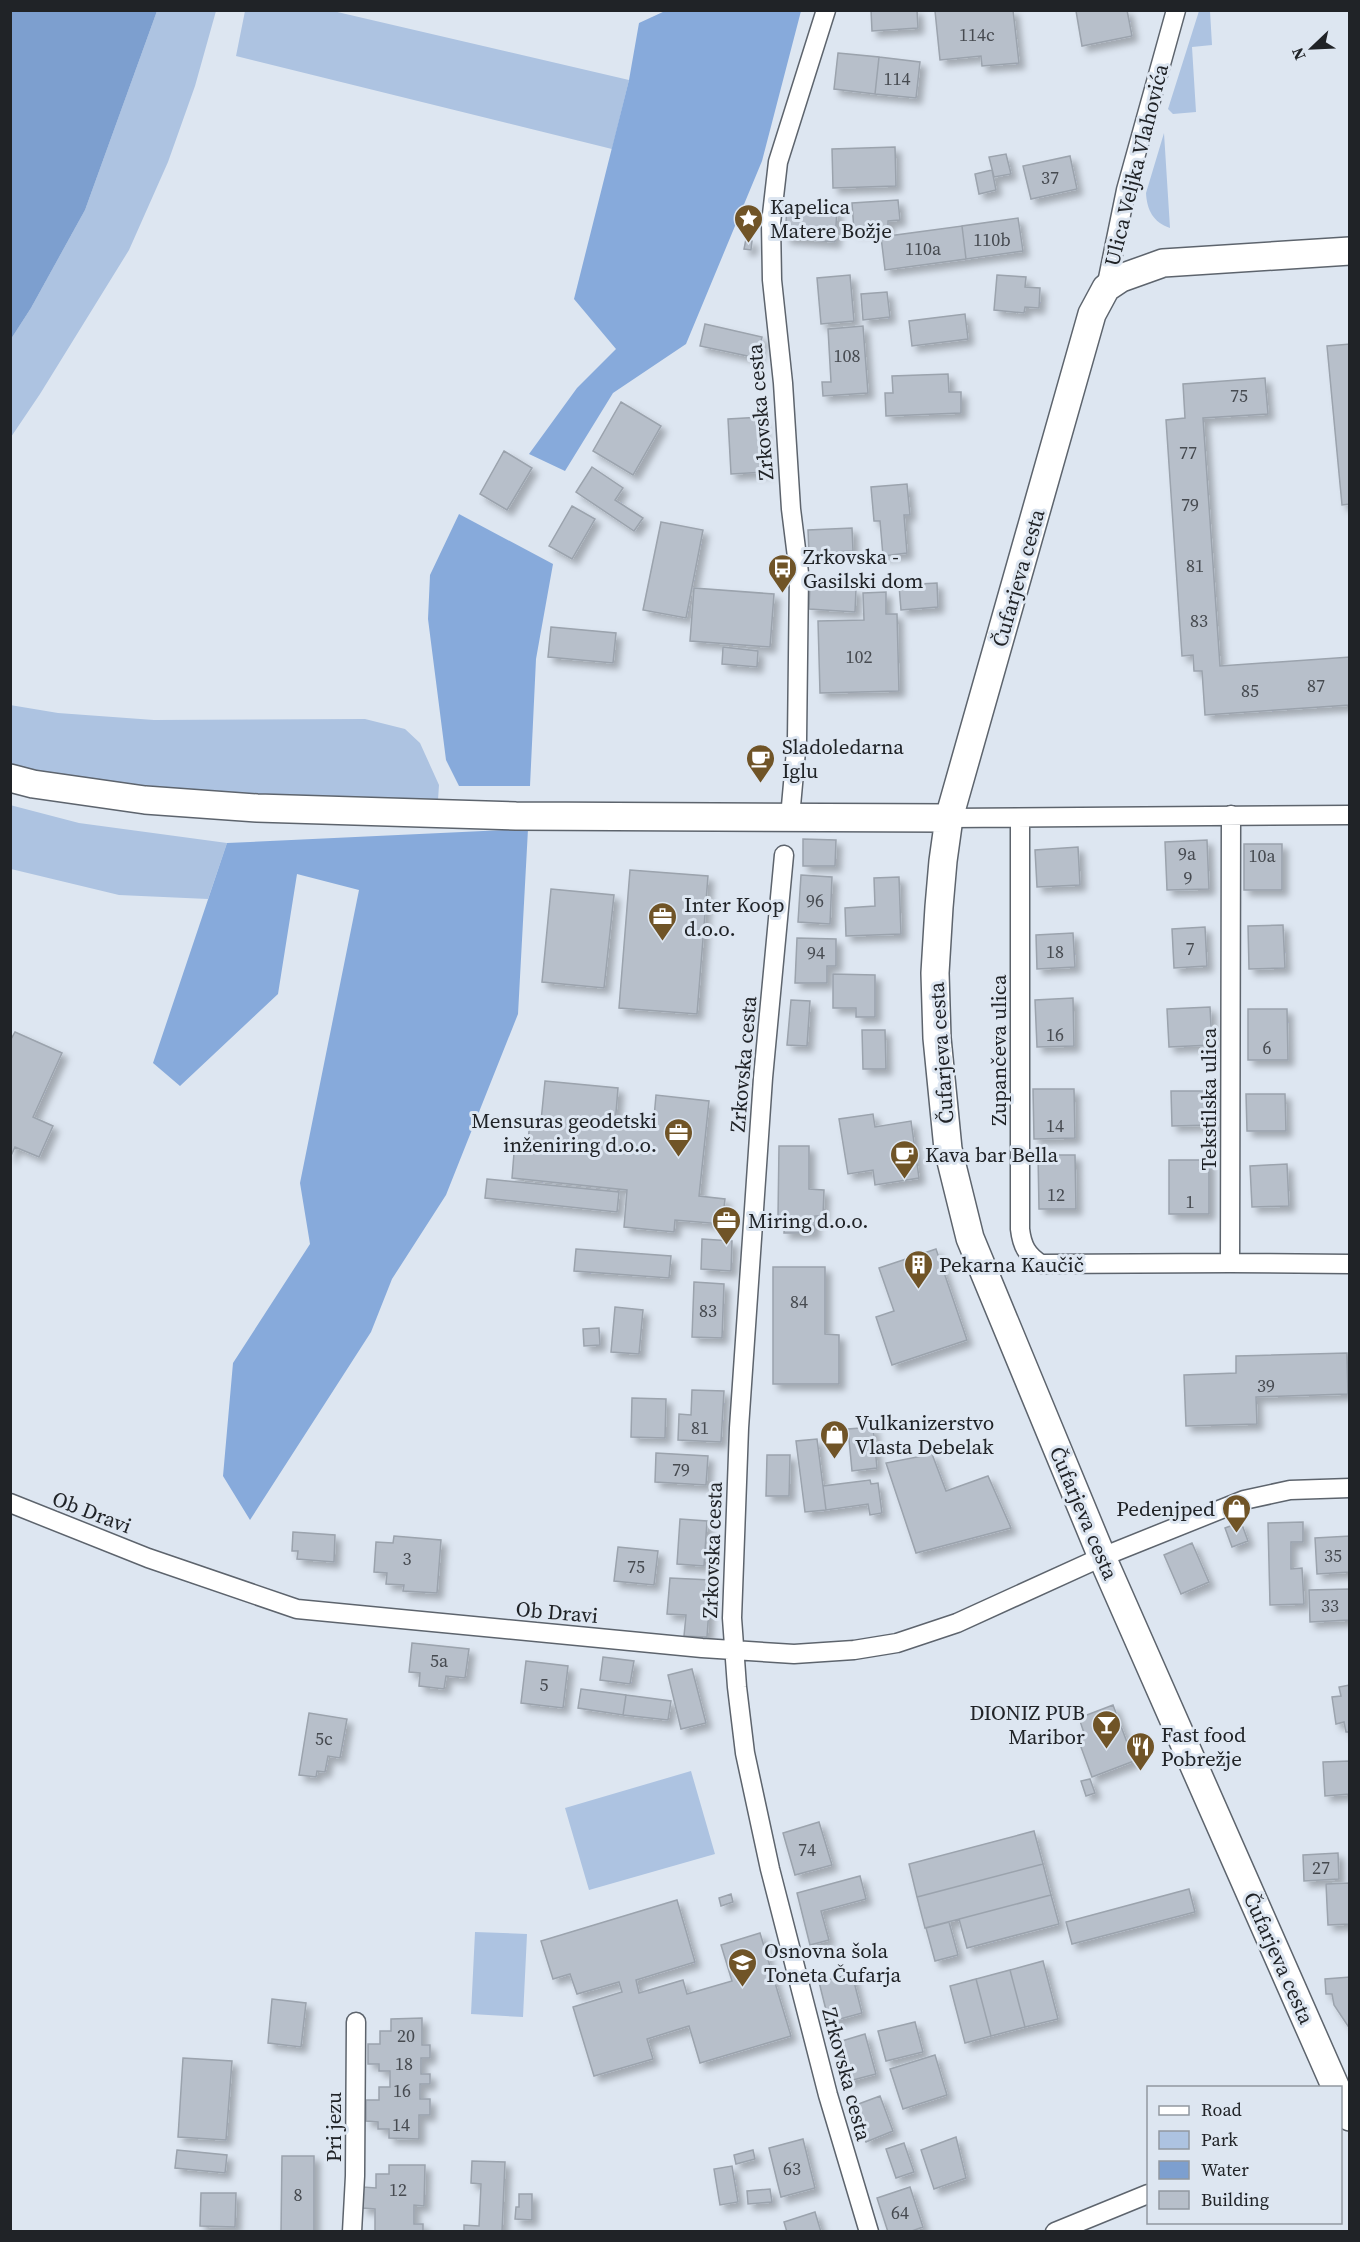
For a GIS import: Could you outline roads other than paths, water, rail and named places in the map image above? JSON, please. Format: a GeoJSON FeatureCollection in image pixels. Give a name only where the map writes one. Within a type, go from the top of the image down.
{"type":"FeatureCollection","features":[{"type":"Feature","properties":{"kind":"street","name":"Zrkovska cesta"},"geometry":{"type":"LineString","coordinates":[[790,817],[797,740],[799,573],[790,509],[783,383],[772,280],[771,223],[778,162],[826,10]]}},
{"type":"Feature","properties":{"kind":"street","name":"Ulica Veljka Vlahovića"},"geometry":{"type":"LineString","coordinates":[[1106,288],[1126,190],[1176,10]]}},
{"type":"Feature","properties":{"kind":"street","name":"Ulica Veljka Vlahovića"},"geometry":{"type":"LineString","coordinates":[[1106,288],[1129,274],[1163,264],[1350,251]]}},
{"type":"Feature","properties":{"kind":"street","name":"Čufarjeva cesta"},"geometry":{"type":"LineString","coordinates":[[1106,288],[1092,314],[950,818],[943,861],[935,972],[937,1038],[948,1149],[970,1238],[1102,1557],[1335,2086]]}},
{"type":"Feature","properties":{"kind":"street"},"geometry":{"type":"LineString","coordinates":[[10,778],[33,784],[145,800],[257,808],[388,813],[516,816],[950,818],[1350,815]]}},
{"type":"Feature","properties":{"kind":"street","name":"Tekstilska ulica"},"geometry":{"type":"LineString","coordinates":[[1230,1263],[1231,815]]}},
{"type":"Feature","properties":{"kind":"street","name":"Zupančeva ulica"},"geometry":{"type":"LineString","coordinates":[[1020,818],[1020,1229],[1022,1244],[1030,1257],[1041,1264],[1230,1263]]}},
{"type":"Feature","properties":{"kind":"street","name":"Zrkovska cesta"},"geometry":{"type":"LineString","coordinates":[[784,855],[763,1078],[739,1428],[732,1618],[734,1651],[745,1753],[770,1869],[828,2096],[869,2232]]}},
{"type":"Feature","properties":{"kind":"street"},"geometry":{"type":"LineString","coordinates":[[1230,1263],[1350,1264]]}},
{"type":"Feature","properties":{"kind":"street","name":"Ob Dravi"},"geometry":{"type":"LineString","coordinates":[[10,1503],[148,1558],[297,1609],[734,1651],[794,1654],[854,1650],[897,1643],[957,1623],[1102,1557],[1244,1500],[1290,1490],[1350,1488]]}},
{"type":"Feature","properties":{"kind":"street","name":"Pri jezu"},"geometry":{"type":"LineString","coordinates":[[352,2232],[355,2176],[356,2022]]}},
{"type":"Feature","properties":{"kind":"street"},"geometry":{"type":"LineString","coordinates":[[1342,2099],[1350,2117]]}},
{"type":"Feature","properties":{"kind":"street"},"geometry":{"type":"LineString","coordinates":[[1055,2232],[1147,2195]]}},
{"type":"Feature","properties":{"kind":"water"},"geometry":{"type":"Polygon","coordinates":[[[11,10],[157,11],[85,210],[31,308],[11,339],[11,10]]]}},
{"type":"Feature","properties":{"kind":"place","name":"Kapelica Matere Božje"},"geometry":{"type":"Point","coordinates":[749,244]}},
{"type":"Feature","properties":{"kind":"place","name":"Zrkovska - Gasilski dom"},"geometry":{"type":"Point","coordinates":[782,594]}},
{"type":"Feature","properties":{"kind":"place","name":"Sladoledarna Iglu"},"geometry":{"type":"Point","coordinates":[761,784]}},
{"type":"Feature","properties":{"kind":"place","name":"Inter Koop d.o.o."},"geometry":{"type":"Point","coordinates":[663,942]}},
{"type":"Feature","properties":{"kind":"place","name":"Mensuras geodetski inženiring d.o.o."},"geometry":{"type":"Point","coordinates":[678,1158]}},
{"type":"Feature","properties":{"kind":"place","name":"Kava bar Bella"},"geometry":{"type":"Point","coordinates":[904,1180]}},
{"type":"Feature","properties":{"kind":"place","name":"Miring d.o.o."},"geometry":{"type":"Point","coordinates":[727,1246]}},
{"type":"Feature","properties":{"kind":"place","name":"Pekarna Kaučič"},"geometry":{"type":"Point","coordinates":[918,1290]}},
{"type":"Feature","properties":{"kind":"place","name":"Vulkanizerstvo Vlasta Debelak"},"geometry":{"type":"Point","coordinates":[834,1460]}},
{"type":"Feature","properties":{"kind":"place","name":"Pedenjped"},"geometry":{"type":"Point","coordinates":[1236,1534]}},
{"type":"Feature","properties":{"kind":"place","name":"DIONIZ PUB Maribor"},"geometry":{"type":"Point","coordinates":[1106,1750]}},
{"type":"Feature","properties":{"kind":"place","name":"Fast food Pobrežje"},"geometry":{"type":"Point","coordinates":[1140,1772]}},
{"type":"Feature","properties":{"kind":"place","name":"Osnovna šola Toneta Čufarja"},"geometry":{"type":"Point","coordinates":[743,1988]}}]}
